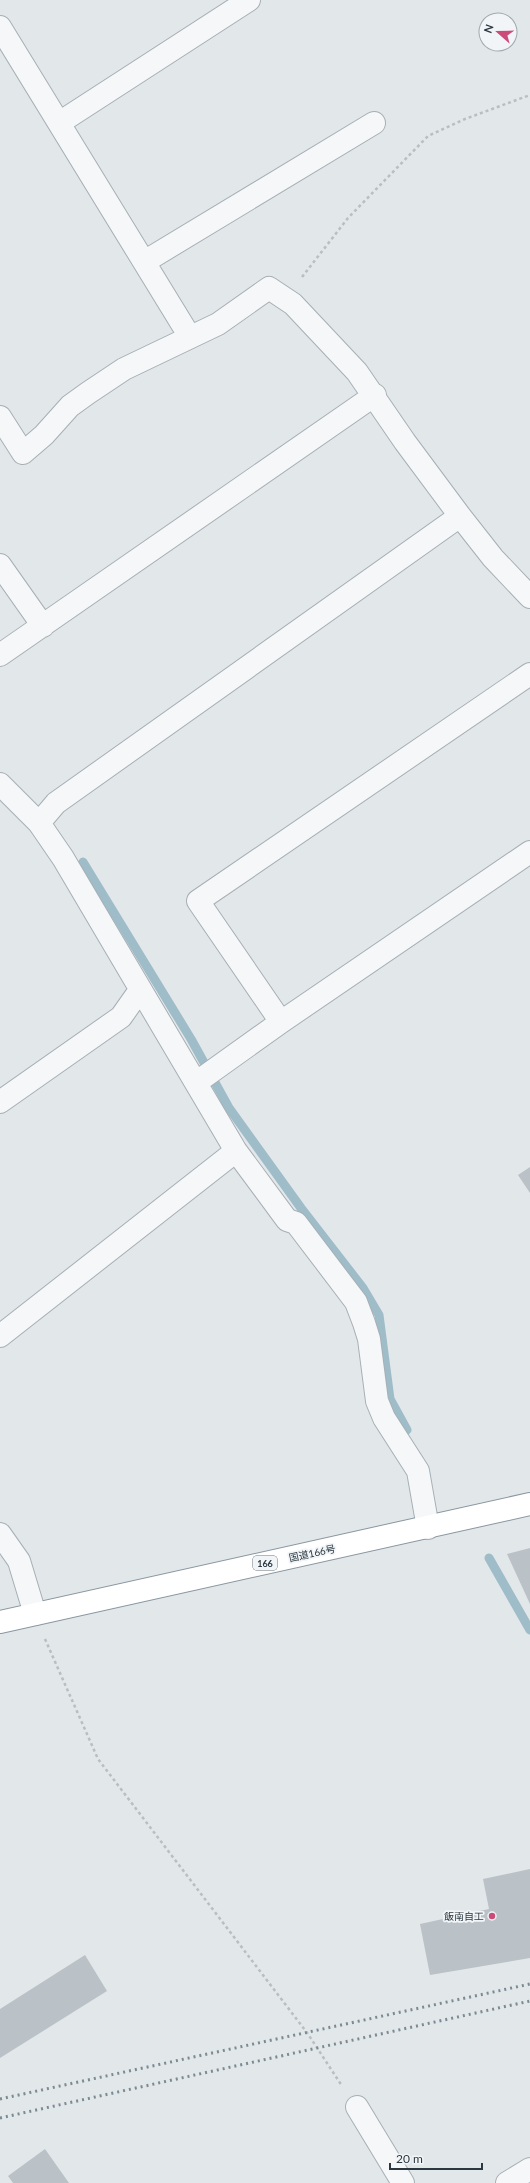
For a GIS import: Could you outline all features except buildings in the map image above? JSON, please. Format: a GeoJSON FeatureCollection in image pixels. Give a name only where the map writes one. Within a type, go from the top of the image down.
{"type":"FeatureCollection","features":[{"type":"Feature","properties":{"kind":"highway","name":"国道166号"},"geometry":{"type":"LineString","coordinates":[[0,1622],[428,1528],[530,1504]]}},
{"type":"Feature","properties":{"kind":"street"},"geometry":{"type":"LineString","coordinates":[[59,123],[249,0]]}},
{"type":"Feature","properties":{"kind":"street"},"geometry":{"type":"LineString","coordinates":[[0,27],[190,337]]}},
{"type":"Feature","properties":{"kind":"street"},"geometry":{"type":"LineString","coordinates":[[144,262],[374,123]]}},
{"type":"Feature","properties":{"kind":"street"},"geometry":{"type":"LineString","coordinates":[[0,417],[23,453],[44,435],[70,406],[88,393],[124,369],[218,324],[269,288],[293,304],[357,372],[405,442],[460,516],[493,558],[530,597]]}},
{"type":"Feature","properties":{"kind":"street"},"geometry":{"type":"LineString","coordinates":[[0,655],[374,395]]}},
{"type":"Feature","properties":{"kind":"street"},"geometry":{"type":"LineString","coordinates":[[39,823],[56,803],[460,516]]}},
{"type":"Feature","properties":{"kind":"street"},"geometry":{"type":"LineString","coordinates":[[0,565],[43,626]]}},
{"type":"Feature","properties":{"kind":"street"},"geometry":{"type":"LineString","coordinates":[[281,1022],[198,901],[530,674]]}},
{"type":"Feature","properties":{"kind":"street"},"geometry":{"type":"LineString","coordinates":[[0,784],[39,823],[63,858],[140,990],[199,1080],[236,1151],[287,1220],[296,1223],[356,1302],[369,1339],[377,1401],[384,1418],[418,1471],[428,1528]]}},
{"type":"Feature","properties":{"kind":"street"},"geometry":{"type":"LineString","coordinates":[[199,1080],[281,1022],[530,852]]}},
{"type":"Feature","properties":{"kind":"street"},"geometry":{"type":"LineString","coordinates":[[0,1102],[121,1017],[140,990]]}},
{"type":"Feature","properties":{"kind":"street"},"geometry":{"type":"LineString","coordinates":[[0,1336],[236,1151]]}},
{"type":"Feature","properties":{"kind":"street"},"geometry":{"type":"LineString","coordinates":[[0,1534],[19,1562],[35,1614]]}},
{"type":"Feature","properties":{"kind":"street"},"geometry":{"type":"LineString","coordinates":[[357,2108],[403,2183]]}},
{"type":"Feature","properties":{"kind":"street"},"geometry":{"type":"LineString","coordinates":[[507,2183],[530,2170]]}},
{"type":"Feature","properties":{"kind":"path"},"geometry":{"type":"LineString","coordinates":[[284,298],[348,218],[428,136],[465,118],[530,95]]}},
{"type":"Feature","properties":{"kind":"path"},"geometry":{"type":"LineString","coordinates":[[35,1614],[98,1759],[308,2034],[316,2049],[357,2108]]}},
{"type":"Feature","properties":{"kind":"waterway"},"geometry":{"type":"LineString","coordinates":[[83,862],[191,1039],[229,1108],[301,1208],[363,1288],[379,1315],[390,1399],[407,1430]]}},
{"type":"Feature","properties":{"kind":"waterway"},"geometry":{"type":"LineString","coordinates":[[489,1558],[530,1630]]}},
{"type":"Feature","properties":{"kind":"railway"},"geometry":{"type":"LineString","coordinates":[[0,2099],[530,1984]]}},
{"type":"Feature","properties":{"kind":"railway"},"geometry":{"type":"LineString","coordinates":[[0,2118],[530,2001]]}},
{"type":"Feature","properties":{"kind":"place","name":"飯南自工"},"geometry":{"type":"Point","coordinates":[492,1916]}}]}
